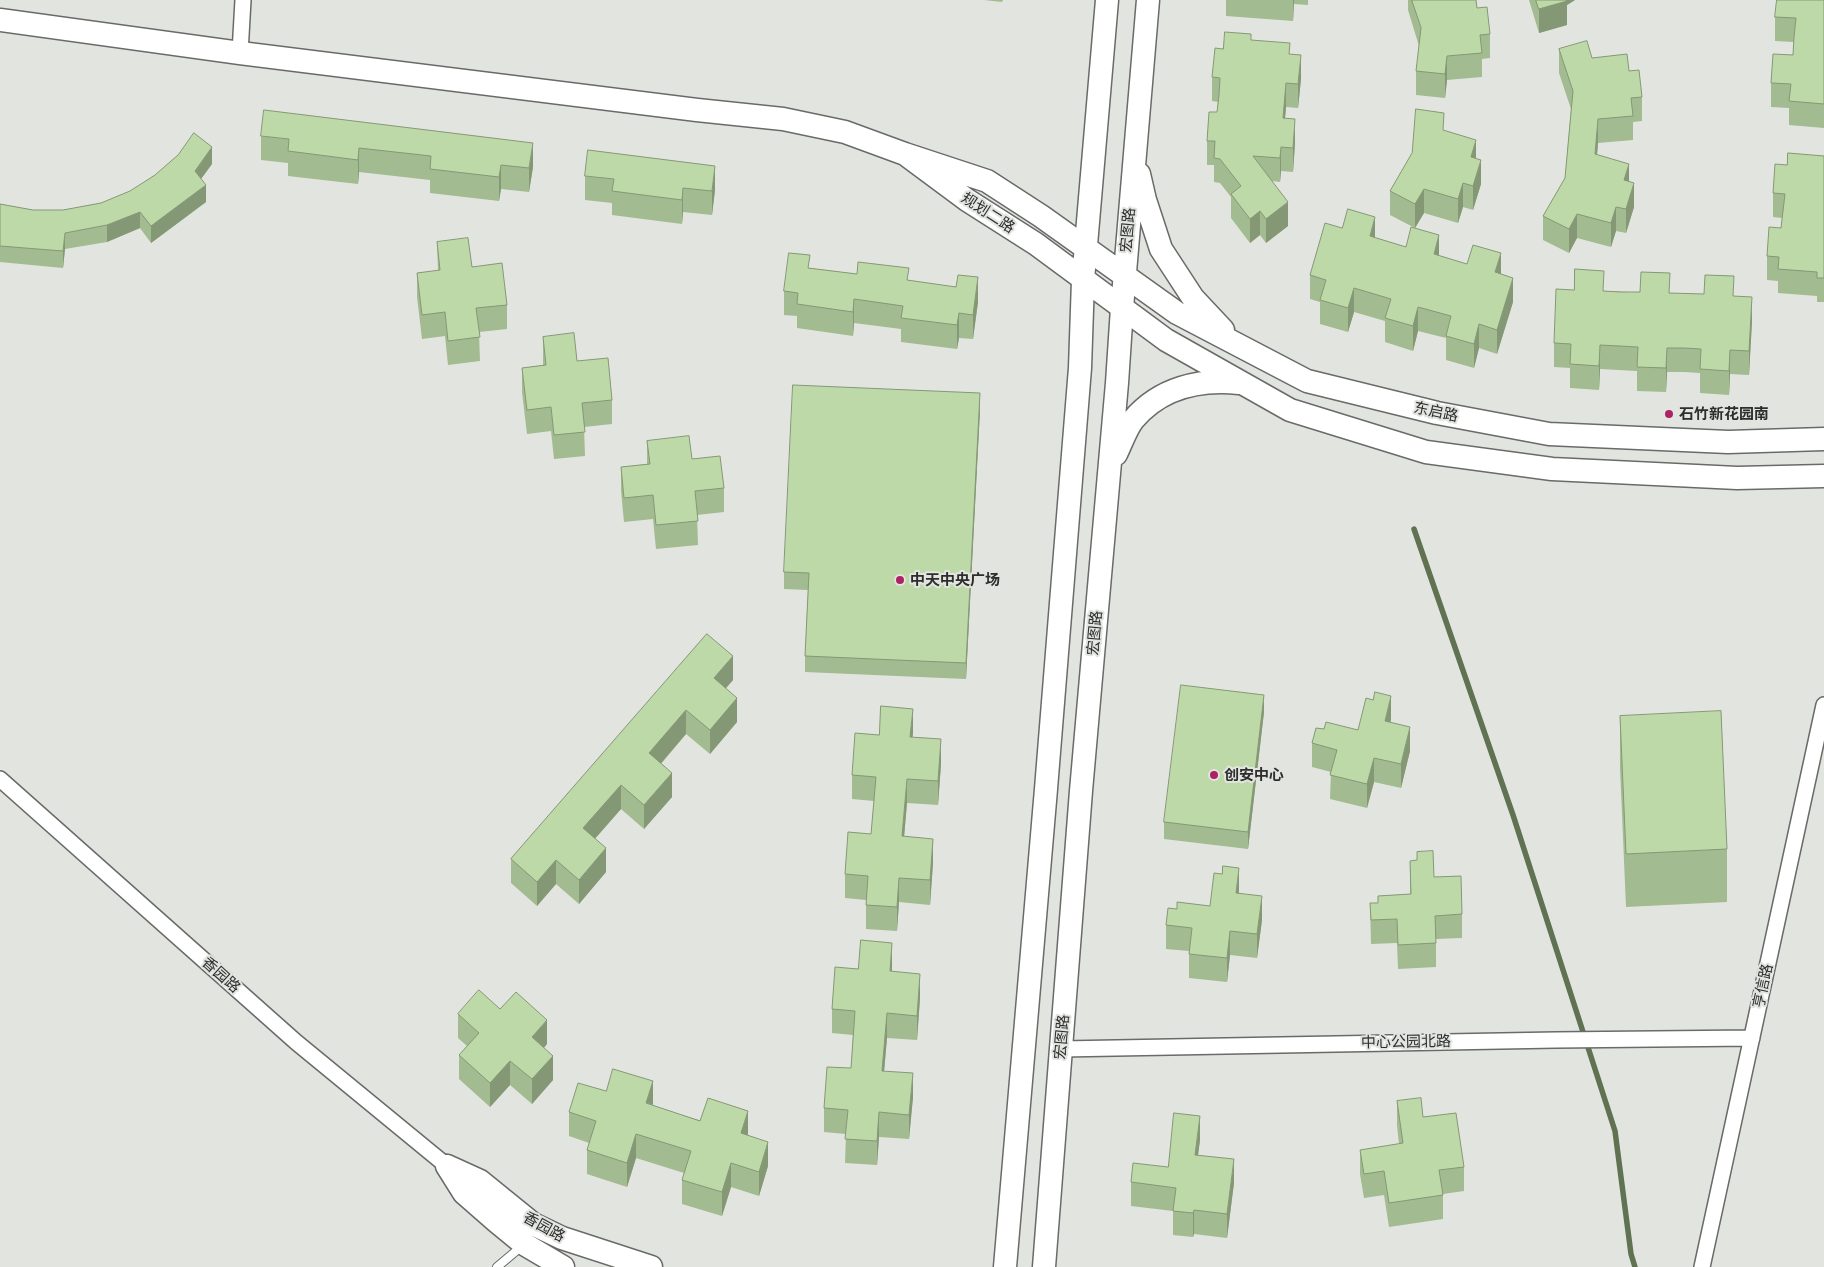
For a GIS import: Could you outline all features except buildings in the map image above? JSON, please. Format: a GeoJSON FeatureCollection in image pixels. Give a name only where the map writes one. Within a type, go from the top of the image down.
{"type":"FeatureCollection","features":[{"type":"Feature","properties":{"kind":"main road"},"geometry":{"type":"LineString","coordinates":[[1005,1267],[1046,789],[1079,378],[1083,280],[1107,0]]}},
{"type":"Feature","properties":{"kind":"main road","name":"宏图路"},"geometry":{"type":"LineString","coordinates":[[1044,1267],[1148,0]]}},
{"type":"Feature","properties":{"kind":"main road"},"geometry":{"type":"LineString","coordinates":[[0,20],[240,53],[783,119],[845,132],[905,154]]}},
{"type":"Feature","properties":{"kind":"main road"},"geometry":{"type":"LineString","coordinates":[[1134,153],[1145,200],[1161,248],[1192,298],[1238,345]]}},
{"type":"Feature","properties":{"kind":"main road","name":"规划二路"},"geometry":{"type":"LineString","coordinates":[[905,154],[987,181],[1042,216],[1086,249]]}},
{"type":"Feature","properties":{"kind":"main road","name":"规划二路"},"geometry":{"type":"LineString","coordinates":[[905,154],[967,200],[1036,244],[1166,340],[1245,384]]}},
{"type":"Feature","properties":{"kind":"main road","name":"东启路"},"geometry":{"type":"LineString","coordinates":[[1086,249],[1177,313],[1307,381],[1437,413],[1549,434],[1728,442],[1824,439]]}},
{"type":"Feature","properties":{"kind":"main road"},"geometry":{"type":"LineString","coordinates":[[1110,466],[1133,420],[1157,399],[1190,384],[1217,381],[1245,384],[1290,410],[1426,452],[1552,469],[1737,478],[1824,476]]}},
{"type":"Feature","properties":{"kind":"main road","name":"香园路"},"geometry":{"type":"LineString","coordinates":[[447,1166],[464,1193],[528,1234],[563,1267]]}},
{"type":"Feature","properties":{"kind":"main road","name":"香园路"},"geometry":{"type":"LineString","coordinates":[[528,1234],[562,1238],[651,1267]]}},
{"type":"Feature","properties":{"kind":"street"},"geometry":{"type":"LineString","coordinates":[[240,53],[243,0]]}},
{"type":"Feature","properties":{"kind":"street","name":"亨信路"},"geometry":{"type":"LineString","coordinates":[[1702,1267],[1824,705]]}},
{"type":"Feature","properties":{"kind":"street","name":"香园路"},"geometry":{"type":"LineString","coordinates":[[0,779],[296,1042],[447,1166]]}},
{"type":"Feature","properties":{"kind":"street","name":"中心公园北路"},"geometry":{"type":"LineString","coordinates":[[1061,1049],[1752,1038]]}},
{"type":"Feature","properties":{"kind":"lane"},"geometry":{"type":"LineString","coordinates":[[498,1267],[528,1234]]}},
{"type":"Feature","properties":{"kind":"waterway"},"geometry":{"type":"LineString","coordinates":[[1414,529],[1513,815],[1615,1131],[1631,1254],[1635,1267]]}},
{"type":"Feature","properties":{"kind":"place","name":"石竹新花园南"},"geometry":{"type":"Point","coordinates":[1669,414]}},
{"type":"Feature","properties":{"kind":"place","name":"中天中央广场"},"geometry":{"type":"Point","coordinates":[900,580]}},
{"type":"Feature","properties":{"kind":"place","name":"创安中心"},"geometry":{"type":"Point","coordinates":[1214,775]}}]}
